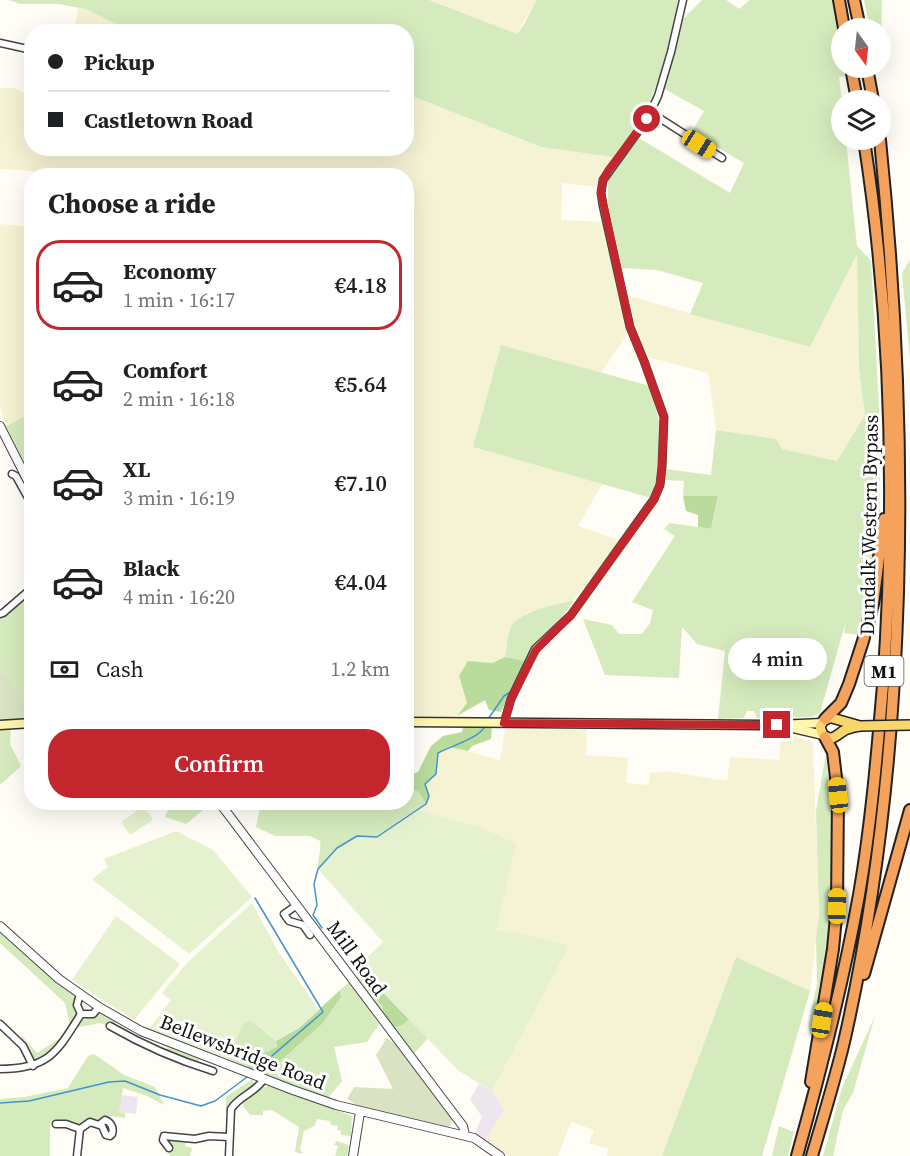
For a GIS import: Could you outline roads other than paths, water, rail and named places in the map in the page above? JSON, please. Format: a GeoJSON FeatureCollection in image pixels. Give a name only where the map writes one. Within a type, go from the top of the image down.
{"type":"FeatureCollection","features":[{"type":"Feature","properties":{"kind":"highway"},"geometry":{"type":"LineString","coordinates":[[838,0],[842,18]]}},
{"type":"Feature","properties":{"kind":"highway"},"geometry":{"type":"LineString","coordinates":[[854,0],[858,18]]}},
{"type":"Feature","properties":{"kind":"highway","name":"Dundalk Western Bypass"},"geometry":{"type":"LineString","coordinates":[[796,1156],[821,1068],[859,894],[874,786],[889,594],[891,457],[886,346],[866,150]]}},
{"type":"Feature","properties":{"kind":"highway","name":"Dundalk Western Bypass"},"geometry":{"type":"LineString","coordinates":[[814,1156],[848,1022],[870,912],[889,780],[901,650],[906,565],[903,344],[896,262],[881,150]]}},
{"type":"Feature","properties":{"kind":"highway"},"geometry":{"type":"LineString","coordinates":[[828,720],[841,703],[863,641],[873,604],[884,523],[886,469],[882,345],[870,178]]}},
{"type":"Feature","properties":{"kind":"highway"},"geometry":{"type":"LineString","coordinates":[[903,344],[909,427]]}},
{"type":"Feature","properties":{"kind":"highway"},"geometry":{"type":"LineString","coordinates":[[796,1156],[818,1041],[833,949],[837,906],[838,795],[833,752],[824,736]]}},
{"type":"Feature","properties":{"kind":"highway"},"geometry":{"type":"LineString","coordinates":[[814,1156],[910,810]]}},
{"type":"Feature","properties":{"kind":"main road"},"geometry":{"type":"LineString","coordinates":[[414,722],[781,725],[828,720],[860,726],[910,725]]}},
{"type":"Feature","properties":{"kind":"main road"},"geometry":{"type":"LineString","coordinates":[[828,720],[841,727],[838,735]]}},
{"type":"Feature","properties":{"kind":"main road"},"geometry":{"type":"LineString","coordinates":[[824,736],[820,730],[828,720]]}},
{"type":"Feature","properties":{"kind":"main road"},"geometry":{"type":"LineString","coordinates":[[0,725],[24,724]]}},
{"type":"Feature","properties":{"kind":"main road"},"geometry":{"type":"LineString","coordinates":[[781,725],[831,739],[845,730],[860,726]]}},
{"type":"Feature","properties":{"kind":"street"},"geometry":{"type":"LineString","coordinates":[[504,723],[511,699],[536,650],[571,615],[654,500],[660,485],[664,417],[630,327],[601,193],[603,180],[608,171],[650,112],[668,65],[682,0]]}},
{"type":"Feature","properties":{"kind":"street"},"geometry":{"type":"LineString","coordinates":[[0,43],[24,48]]}},
{"type":"Feature","properties":{"kind":"street"},"geometry":{"type":"LineString","coordinates":[[650,112],[722,158]]}},
{"type":"Feature","properties":{"kind":"street"},"geometry":{"type":"LineString","coordinates":[[0,426],[24,473]]}},
{"type":"Feature","properties":{"kind":"street"},"geometry":{"type":"LineString","coordinates":[[12,474],[16,476],[24,490]]}},
{"type":"Feature","properties":{"kind":"street"},"geometry":{"type":"LineString","coordinates":[[0,614],[24,595]]}},
{"type":"Feature","properties":{"kind":"street","name":"Mill Road"},"geometry":{"type":"LineString","coordinates":[[225,810],[359,991],[463,1126],[465,1135]]}},
{"type":"Feature","properties":{"kind":"street"},"geometry":{"type":"LineString","coordinates":[[297,905],[284,914],[289,921],[303,925],[310,935]]}},
{"type":"Feature","properties":{"kind":"street","name":"Bellewsbridge Road"},"geometry":{"type":"LineString","coordinates":[[0,926],[59,979],[99,1007],[141,1031],[316,1099],[360,1112],[474,1138],[500,1156]]}},
{"type":"Feature","properties":{"kind":"street"},"geometry":{"type":"LineString","coordinates":[[80,994],[77,1005],[81,1014]]}},
{"type":"Feature","properties":{"kind":"street"},"geometry":{"type":"LineString","coordinates":[[81,1014],[93,1014],[99,1007]]}},
{"type":"Feature","properties":{"kind":"street"},"geometry":{"type":"LineString","coordinates":[[0,1070],[33,1066],[51,1056],[60,1048],[81,1014]]}},
{"type":"Feature","properties":{"kind":"street"},"geometry":{"type":"LineString","coordinates":[[117,1030],[122,1021]]}},
{"type":"Feature","properties":{"kind":"street"},"geometry":{"type":"LineString","coordinates":[[0,1024],[23,1046],[33,1066]]}},
{"type":"Feature","properties":{"kind":"street"},"geometry":{"type":"LineString","coordinates":[[110,1026],[140,1043],[185,1063],[211,1071],[214,1060]]}},
{"type":"Feature","properties":{"kind":"street"},"geometry":{"type":"LineString","coordinates":[[229,1156],[231,1109],[234,1104],[256,1089],[264,1079]]}},
{"type":"Feature","properties":{"kind":"street"},"geometry":{"type":"LineString","coordinates":[[353,1156],[360,1112]]}},
{"type":"Feature","properties":{"kind":"street"},"geometry":{"type":"LineString","coordinates":[[77,1156],[81,1129],[90,1122],[100,1124]]}},
{"type":"Feature","properties":{"kind":"street"},"geometry":{"type":"LineString","coordinates":[[56,1124],[66,1124],[81,1129]]}},
{"type":"Feature","properties":{"kind":"street"},"geometry":{"type":"LineString","coordinates":[[169,1148],[163,1140],[164,1136],[229,1137]]}},
{"type":"Feature","properties":{"kind":"waterway"},"geometry":{"type":"LineString","coordinates":[[488,719],[504,696],[512,691]]}},
{"type":"Feature","properties":{"kind":"waterway"},"geometry":{"type":"LineString","coordinates":[[322,928],[313,915],[317,905],[314,884],[318,869],[337,848],[357,836],[377,837],[426,804],[429,796],[425,784],[436,774],[438,753],[471,738],[485,726]]}},
{"type":"Feature","properties":{"kind":"waterway"},"geometry":{"type":"LineString","coordinates":[[253,1072],[323,1012],[255,898]]}},
{"type":"Feature","properties":{"kind":"waterway"},"geometry":{"type":"LineString","coordinates":[[0,1103],[29,1101],[109,1082],[125,1081],[160,1095],[201,1106],[215,1101],[247,1077]]}}]}
